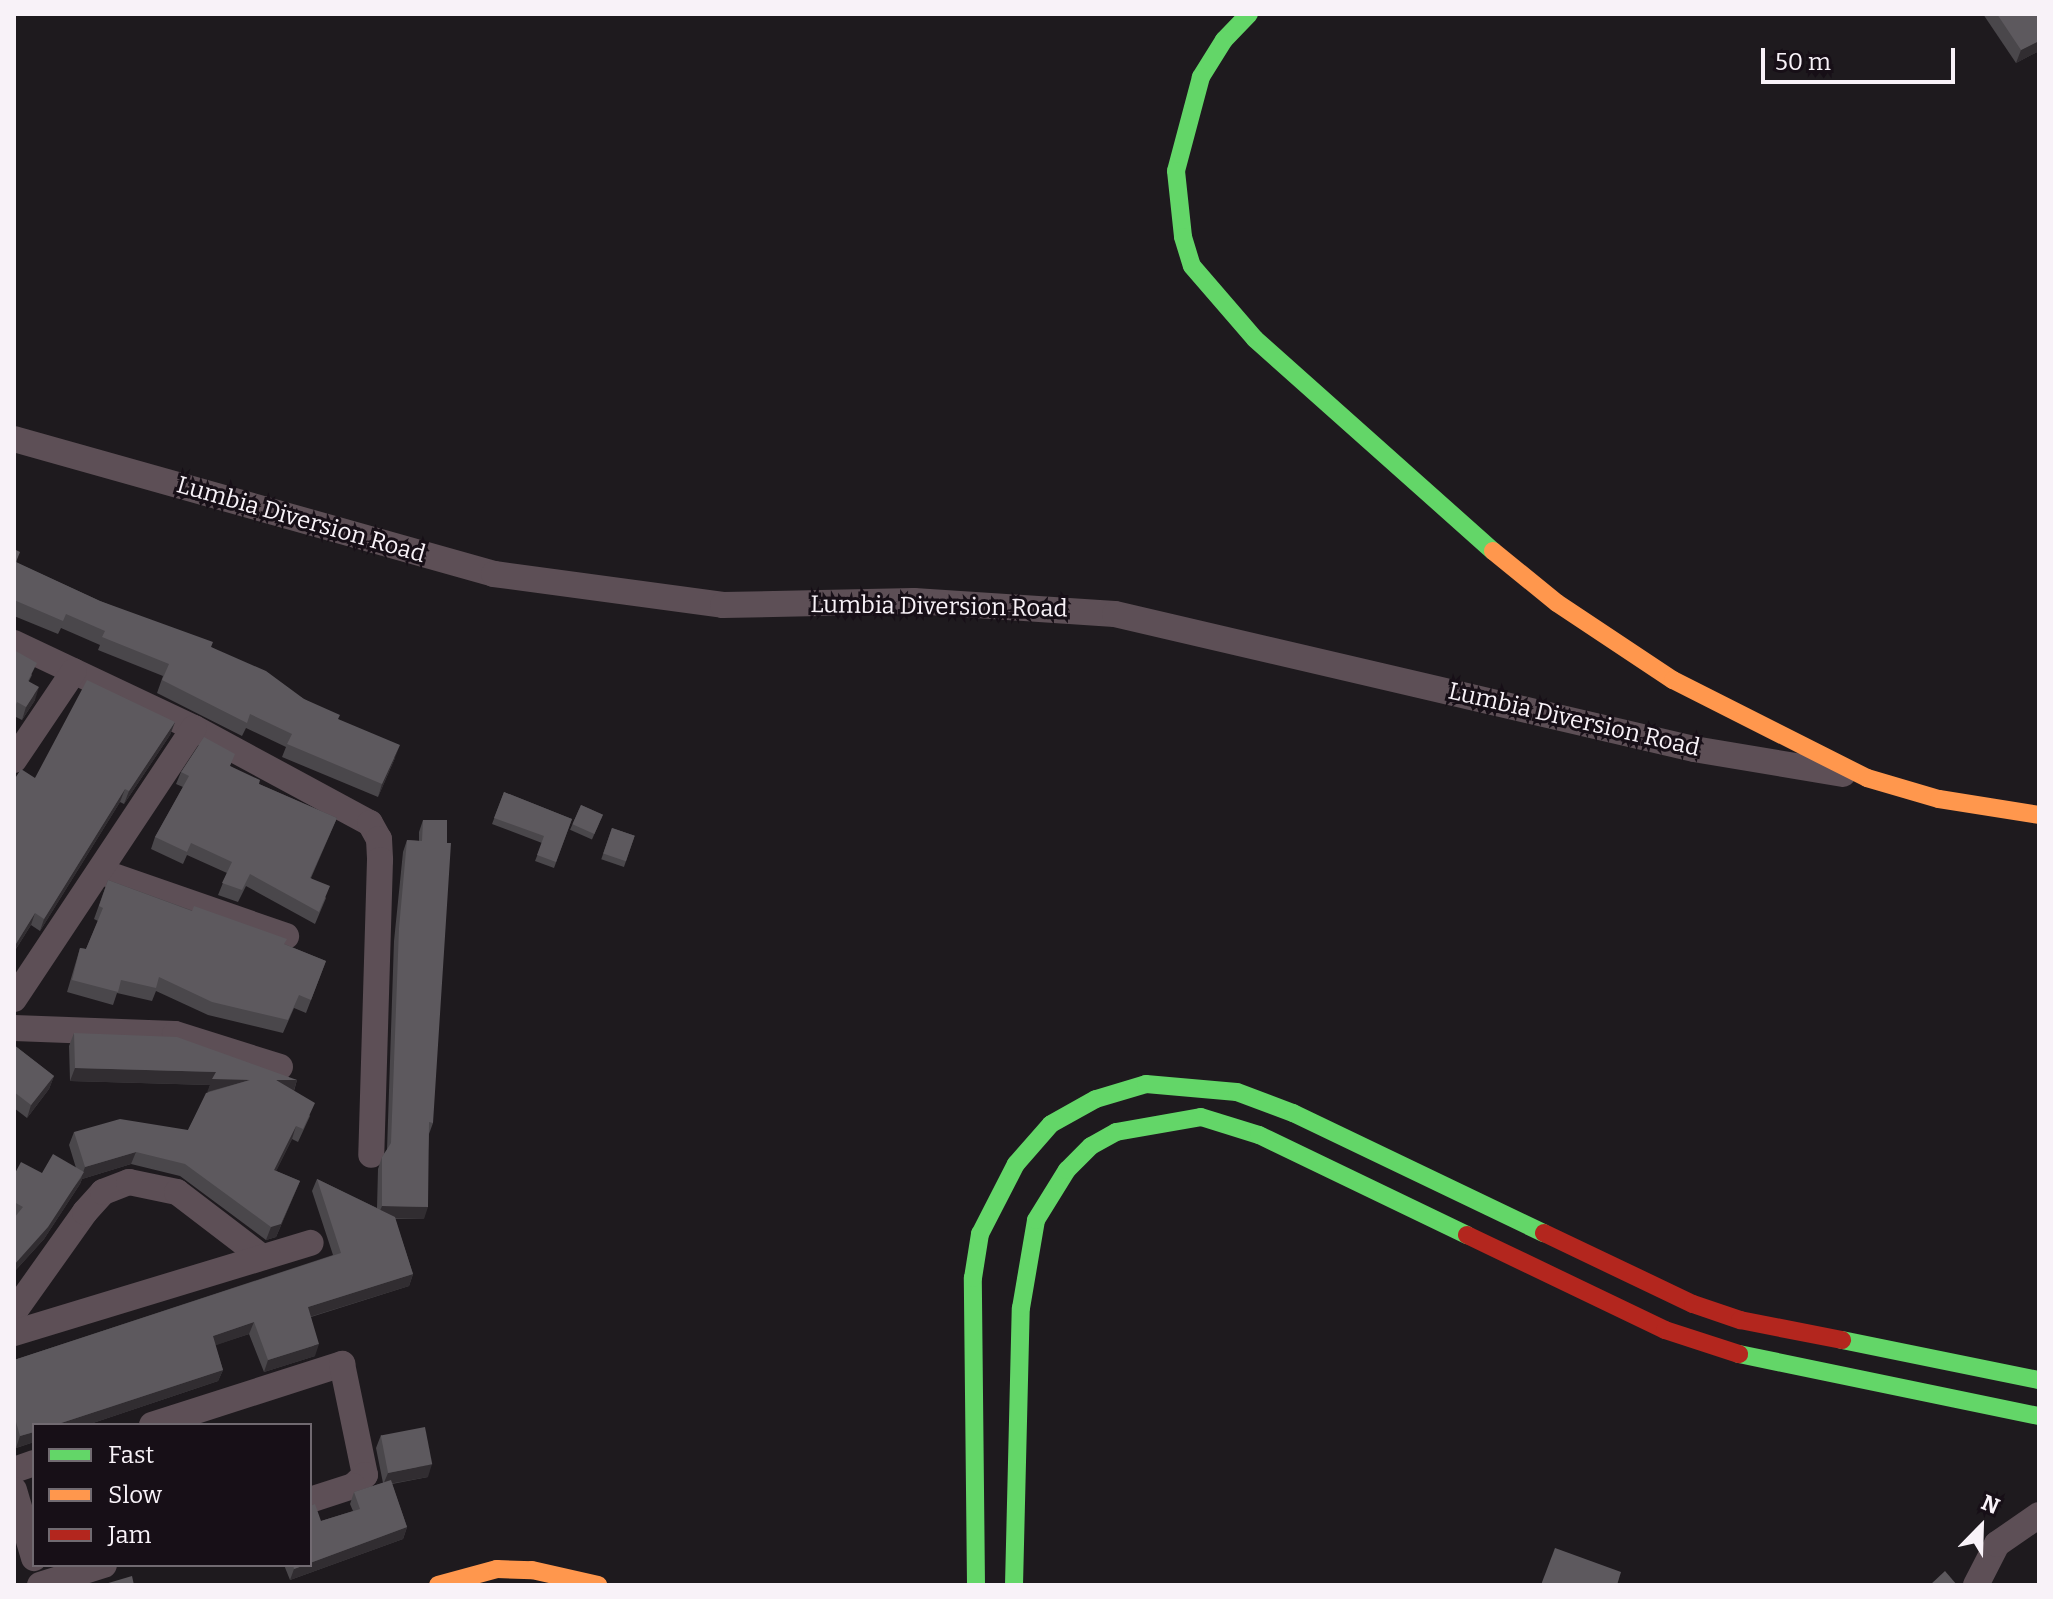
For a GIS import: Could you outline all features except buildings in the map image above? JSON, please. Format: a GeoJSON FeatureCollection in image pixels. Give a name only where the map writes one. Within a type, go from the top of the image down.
{"type":"FeatureCollection","features":[{"type":"Feature","properties":{"kind":"street"},"geometry":{"type":"LineString","coordinates":[[1249,14],[1224,40],[1201,77],[1176,171],[1183,237],[1192,266],[1210,290],[1342,421],[1557,603],[1673,680],[1867,778],[1939,799],[2039,815]]}},
{"type":"Feature","properties":{"kind":"street","name":"Lumbia Diversion Road"},"geometry":{"type":"LineString","coordinates":[[14,439],[494,574],[723,605],[914,601],[1115,614],[1694,749],[1867,778]]}},
{"type":"Feature","properties":{"kind":"street"},"geometry":{"type":"LineString","coordinates":[[14,643],[194,728],[360,814],[379,839],[371,1155]]}},
{"type":"Feature","properties":{"kind":"street"},"geometry":{"type":"LineString","coordinates":[[14,760],[74,671]]}},
{"type":"Feature","properties":{"kind":"street"},"geometry":{"type":"LineString","coordinates":[[14,999],[102,872],[194,728]]}},
{"type":"Feature","properties":{"kind":"street"},"geometry":{"type":"LineString","coordinates":[[102,872],[286,936]]}},
{"type":"Feature","properties":{"kind":"street"},"geometry":{"type":"LineString","coordinates":[[14,1028],[175,1034],[280,1067]]}},
{"type":"Feature","properties":{"kind":"street"},"geometry":{"type":"LineString","coordinates":[[976,1585],[973,1278],[980,1234],[992,1203],[1016,1164],[1051,1124],[1096,1099],[1146,1084],[1237,1092],[1293,1113],[1693,1304],[1740,1320],[2039,1380]]}},
{"type":"Feature","properties":{"kind":"street"},"geometry":{"type":"LineString","coordinates":[[1014,1585],[1021,1308],[1036,1220],[1067,1170],[1091,1146],[1116,1132],[1164,1120],[1201,1117],[1259,1135],[1665,1330],[1739,1354],[2039,1416]]}},
{"type":"Feature","properties":{"kind":"street"},"geometry":{"type":"LineString","coordinates":[[14,1312],[85,1212],[103,1192],[129,1182],[177,1192],[262,1257]]}},
{"type":"Feature","properties":{"kind":"street"},"geometry":{"type":"LineString","coordinates":[[14,1333],[311,1243]]}},
{"type":"Feature","properties":{"kind":"street"},"geometry":{"type":"LineString","coordinates":[[158,1423],[342,1364],[365,1475],[353,1486],[312,1499]]}},
{"type":"Feature","properties":{"kind":"street"},"geometry":{"type":"LineString","coordinates":[[14,1490],[32,1551]]}},
{"type":"Feature","properties":{"kind":"street"},"geometry":{"type":"LineString","coordinates":[[1976,1585],[1997,1544],[2039,1515]]}},
{"type":"Feature","properties":{"kind":"street"},"geometry":{"type":"LineString","coordinates":[[41,1585],[98,1567]]}},
{"type":"Feature","properties":{"kind":"street"},"geometry":{"type":"LineString","coordinates":[[438,1585],[497,1569],[532,1570],[598,1585]]}},
{"type":"Feature","properties":{"kind":"traffic: fast"},"geometry":{"type":"LineString","coordinates":[[1249,14],[1224,40],[1201,77],[1176,171],[1183,237],[1192,266],[1255,339],[1493,551]]}},
{"type":"Feature","properties":{"kind":"traffic: fast"},"geometry":{"type":"LineString","coordinates":[[976,1585],[973,1278],[980,1234],[1016,1164],[1051,1124],[1096,1099],[1146,1084],[1237,1092],[1293,1113],[1544,1233]]}},
{"type":"Feature","properties":{"kind":"traffic: fast"},"geometry":{"type":"LineString","coordinates":[[1014,1585],[1021,1308],[1036,1220],[1067,1170],[1091,1146],[1116,1132],[1201,1117],[1259,1135],[1467,1235]]}},
{"type":"Feature","properties":{"kind":"traffic: fast"},"geometry":{"type":"LineString","coordinates":[[1842,1340],[2039,1380]]}},
{"type":"Feature","properties":{"kind":"traffic: fast"},"geometry":{"type":"LineString","coordinates":[[1739,1354],[2039,1416]]}},
{"type":"Feature","properties":{"kind":"traffic: slow"},"geometry":{"type":"LineString","coordinates":[[1493,551],[1557,603],[1673,680],[1867,778],[1939,799],[2039,815]]}},
{"type":"Feature","properties":{"kind":"traffic: slow"},"geometry":{"type":"LineString","coordinates":[[438,1585],[497,1569],[532,1570],[598,1585]]}},
{"type":"Feature","properties":{"kind":"traffic: jam"},"geometry":{"type":"LineString","coordinates":[[1544,1233],[1693,1304],[1740,1320],[1842,1340]]}},
{"type":"Feature","properties":{"kind":"traffic: jam"},"geometry":{"type":"LineString","coordinates":[[1467,1235],[1665,1330],[1739,1354]]}}]}
